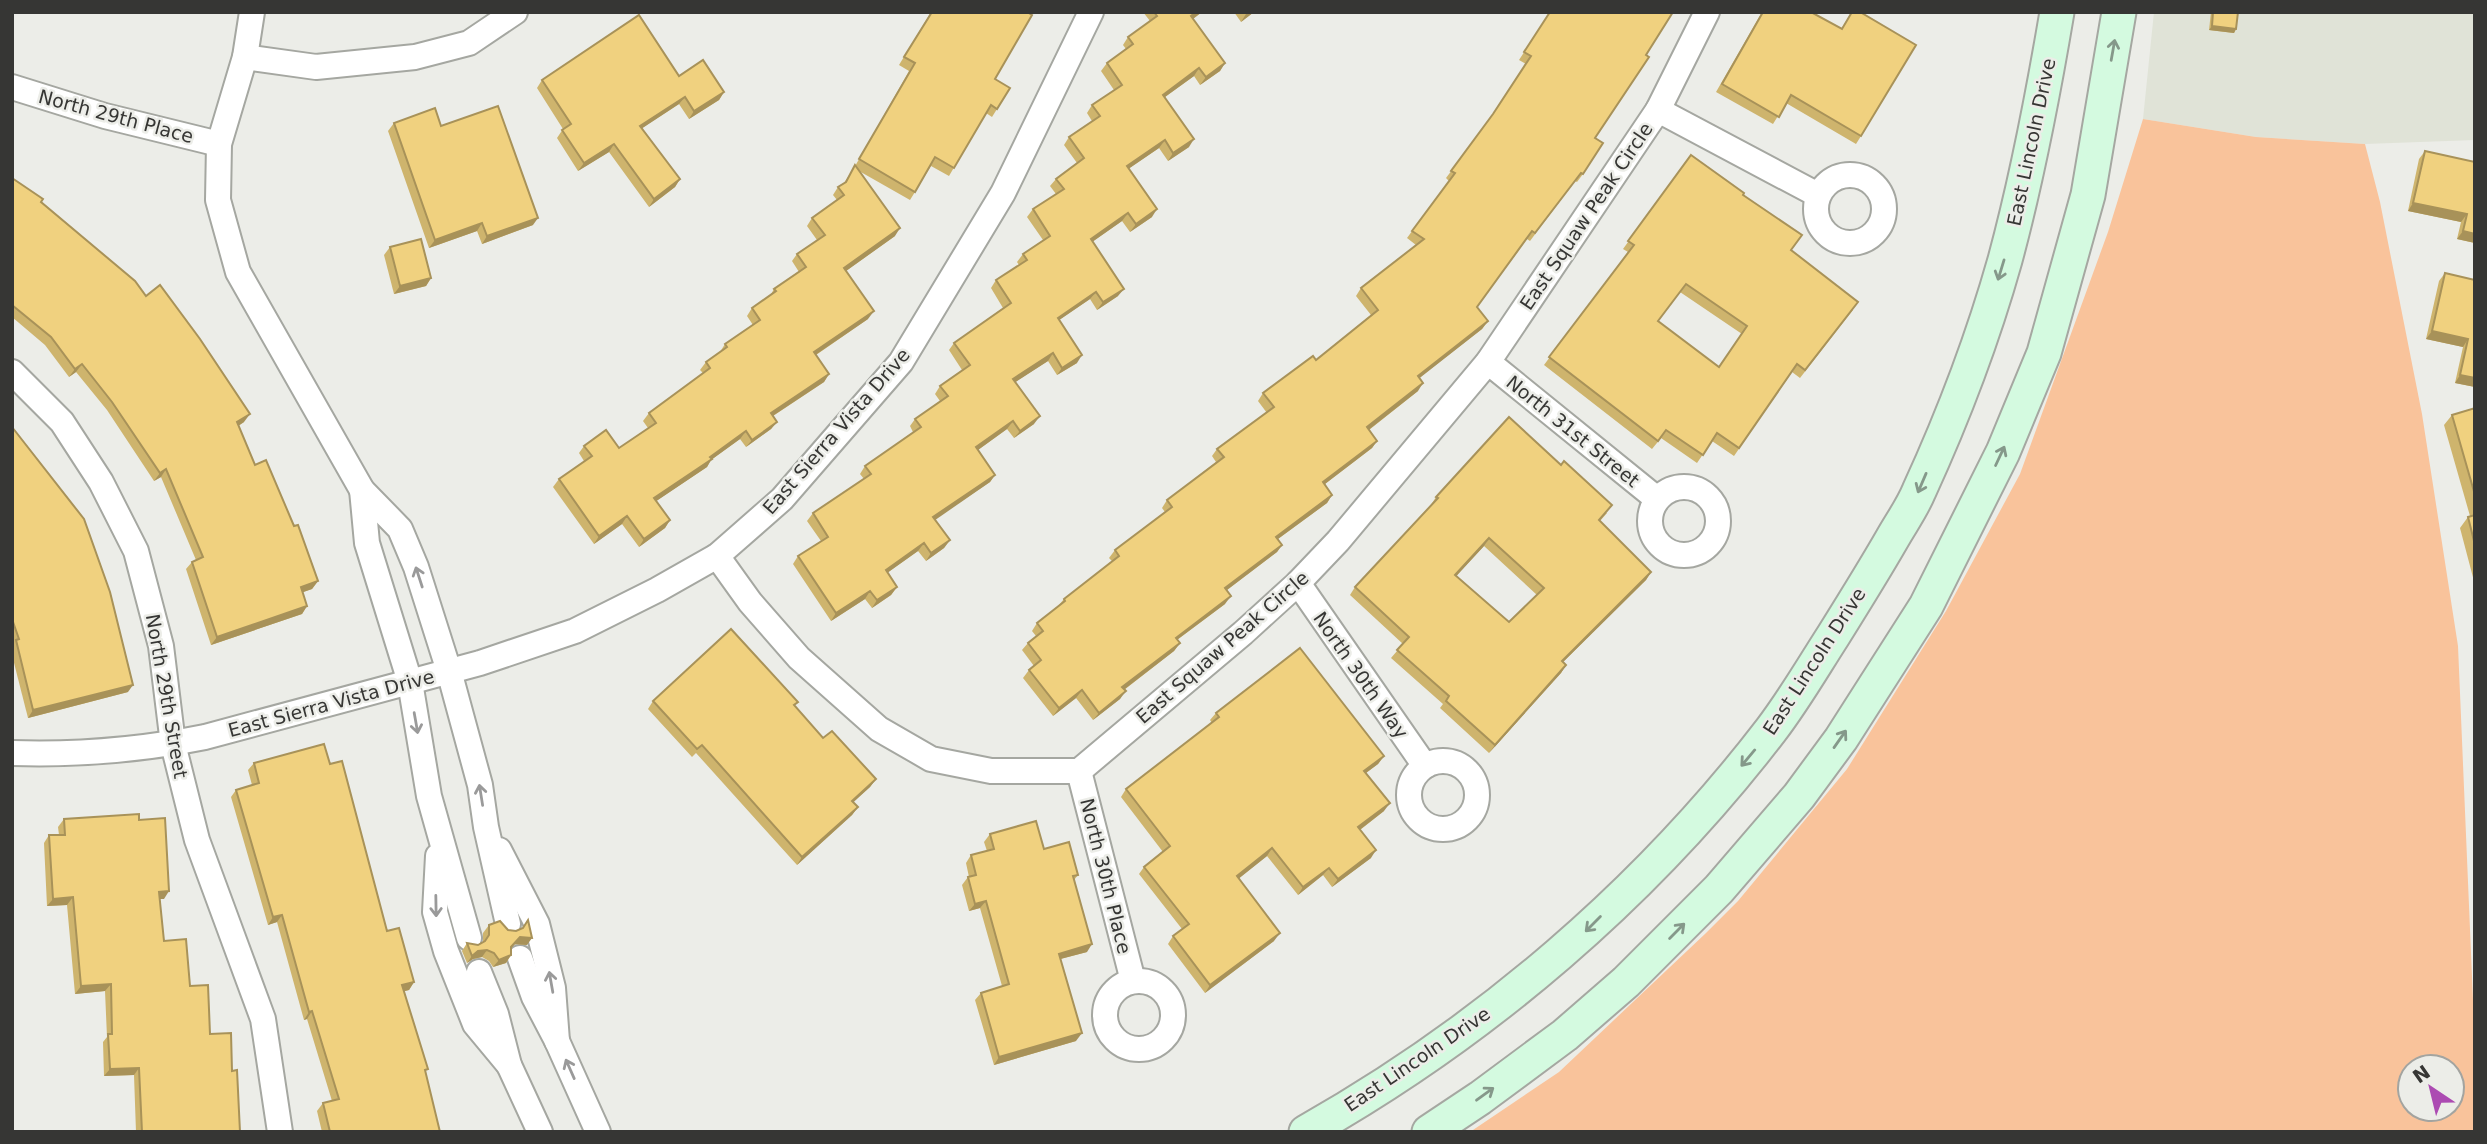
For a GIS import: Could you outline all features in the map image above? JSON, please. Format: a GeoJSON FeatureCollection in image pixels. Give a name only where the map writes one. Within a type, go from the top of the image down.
{"type":"FeatureCollection","features":[{"type":"Feature","properties":{"kind":"main road","name":"East Lincoln Drive"},"geometry":{"type":"LineString","coordinates":[[1306,1132],[1380,1088],[1449,1042],[1584,932],[1687,830],[1772,728],[1857,598],[1918,493],[1976,351],[2005,260],[2040,110],[2057,12]]}},
{"type":"Feature","properties":{"kind":"main road"},"geometry":{"type":"LineString","coordinates":[[1429,1132],[1565,1035],[1626,982],[1719,889],[1799,796],[1841,739],[1926,606],[2003,452],[2044,353],[2088,195],[2119,12]]}},
{"type":"Feature","properties":{"kind":"street"},"geometry":{"type":"LineString","coordinates":[[252,12],[245,57],[219,144],[218,200],[238,272],[362,490],[400,529],[416,567],[449,671],[480,785],[486,827],[508,924]]}},
{"type":"Feature","properties":{"kind":"street"},"geometry":{"type":"LineString","coordinates":[[245,57],[316,67],[415,57],[469,43],[515,12]]}},
{"type":"Feature","properties":{"kind":"street","name":"East Sierra Vista Drive"},"geometry":{"type":"LineString","coordinates":[[12,753],[71,754],[173,744],[410,682],[502,656],[575,631],[717,556],[782,499],[901,362],[1003,192],[1091,12]]}},
{"type":"Feature","properties":{"kind":"street","name":"East Squaw Peak Circle"},"geometry":{"type":"LineString","coordinates":[[1079,771],[1243,634],[1298,583],[1338,541],[1488,362],[1658,110],[1707,12]]}},
{"type":"Feature","properties":{"kind":"street","name":"North 29th Place"},"geometry":{"type":"LineString","coordinates":[[12,88],[105,116],[219,144]]}},
{"type":"Feature","properties":{"kind":"street"},"geometry":{"type":"LineString","coordinates":[[1658,110],[1818,195]]}},
{"type":"Feature","properties":{"kind":"street","name":"North 31st Street"},"geometry":{"type":"LineString","coordinates":[[1488,362],[1657,499]]}},
{"type":"Feature","properties":{"kind":"street","name":"North 29th Street"},"geometry":{"type":"LineString","coordinates":[[12,372],[62,422],[101,482],[136,551],[161,646],[173,744],[197,840],[263,1019],[280,1132]]}},
{"type":"Feature","properties":{"kind":"street"},"geometry":{"type":"LineString","coordinates":[[362,490],[367,542],[410,682],[429,796],[469,938]]}},
{"type":"Feature","properties":{"kind":"street"},"geometry":{"type":"LineString","coordinates":[[717,556],[750,602],[799,658],[879,729],[931,759],[991,771],[1079,771]]}},
{"type":"Feature","properties":{"kind":"street","name":"North 30th Way"},"geometry":{"type":"LineString","coordinates":[[1298,583],[1425,766]]}},
{"type":"Feature","properties":{"kind":"street","name":"North 30th Place"},"geometry":{"type":"LineString","coordinates":[[1079,771],[1133,981]]}},
{"type":"Feature","properties":{"kind":"street"},"geometry":{"type":"LineString","coordinates":[[486,827],[537,924],[553,988],[558,1041]]}},
{"type":"Feature","properties":{"kind":"street"},"geometry":{"type":"LineString","coordinates":[[439,838],[435,912],[446,951],[475,1024],[509,1065]]}},
{"type":"Feature","properties":{"kind":"street"},"geometry":{"type":"LineString","coordinates":[[520,958],[534,997],[558,1041],[598,1132]]}},
{"type":"Feature","properties":{"kind":"street"},"geometry":{"type":"LineString","coordinates":[[480,972],[496,1014],[509,1065],[540,1132]]}},
{"type":"Feature","properties":{"kind":"shaded area"},"geometry":{"type":"Polygon","coordinates":[[[2154,12],[2475,12],[2475,140],[2365,144],[2256,137],[2143,119],[2154,12]]]}},
{"type":"Feature","properties":{"kind":"shaded area"},"geometry":{"type":"Polygon","coordinates":[[[2143,119],[2256,137],[2365,144],[2380,202],[2422,414],[2458,646],[2475,1047],[2475,1132],[1470,1132],[1559,1072],[1738,901],[1847,769],[1946,611],[2020,474],[2108,232],[2143,119]]]}},
{"type":"Feature","properties":{"kind":"building"},"geometry":{"type":"Polygon","coordinates":[[[932,12],[1027,12],[1032,15],[995,79],[1010,88],[997,109],[991,105],[954,168],[935,157],[915,192],[859,159],[915,63],[904,57],[932,12]]]}},
{"type":"Feature","properties":{"kind":"building"},"geometry":{"type":"Polygon","coordinates":[[[1154,12],[1196,12],[1191,16],[1225,63],[1206,77],[1199,68],[1163,95],[1194,139],[1173,153],[1165,140],[1127,166],[1157,209],[1136,224],[1128,213],[1091,239],[1124,289],[1103,302],[1096,292],[1058,318],[1082,355],[1062,368],[1053,353],[1013,379],[1040,416],[1020,431],[1013,421],[976,447],[995,475],[933,517],[950,540],[931,553],[924,543],[886,570],[897,587],[877,600],[870,591],[836,613],[798,556],[828,537],[813,513],[871,474],[865,466],[921,427],[915,419],[948,396],[940,386],[970,365],[954,343],[1011,303],[996,280],[1027,260],[1023,254],[1050,236],[1033,209],[1064,189],[1056,179],[1084,158],[1069,137],[1100,116],[1092,105],[1122,85],[1107,63],[1133,44],[1128,37],[1157,16],[1154,12]]]}},
{"type":"Feature","properties":{"kind":"building"},"geometry":{"type":"Polygon","coordinates":[[[1550,12],[1673,12],[1646,55],[1649,57],[1595,138],[1603,143],[1583,174],[1581,173],[1535,233],[1532,231],[1477,307],[1488,321],[1418,376],[1423,383],[1367,427],[1377,441],[1323,482],[1332,495],[1276,537],[1282,545],[1225,588],[1231,596],[1176,638],[1180,643],[1122,687],[1126,691],[1099,713],[1082,690],[1059,708],[1029,670],[1041,660],[1028,643],[1043,631],[1037,623],[1119,556],[1115,550],[1172,507],[1167,500],[1224,457],[1217,449],[1274,407],[1263,393],[1313,356],[1316,360],[1378,310],[1361,288],[1424,239],[1412,231],[1455,173],[1451,171],[1531,56],[1524,52],[1550,12]]]}},
{"type":"Feature","properties":{"kind":"building"},"geometry":{"type":"Polygon","coordinates":[[[1763,12],[1811,12],[1842,29],[1852,12],[1860,12],[1916,45],[1861,136],[1791,95],[1779,117],[1722,84],[1763,12]]]}},
{"type":"Feature","properties":{"kind":"building"},"geometry":{"type":"Polygon","coordinates":[[[2213,12],[2238,12],[2236,29],[2212,26],[2213,12]]]}},
{"type":"Feature","properties":{"kind":"building"},"geometry":{"type":"Polygon","coordinates":[[[639,15],[679,76],[703,60],[724,92],[694,111],[685,97],[640,126],[680,179],[654,199],[614,144],[584,163],[562,130],[571,124],[542,80],[639,15]]]}},
{"type":"Feature","properties":{"kind":"building"},"geometry":{"type":"Polygon","coordinates":[[[498,106],[538,218],[487,236],[482,223],[435,240],[394,123],[435,108],[441,126],[498,106]]]}},
{"type":"Feature","properties":{"kind":"building"},"geometry":{"type":"Polygon","coordinates":[[[2425,151],[2475,162],[2475,234],[2463,231],[2467,214],[2413,203],[2425,151]]]}},
{"type":"Feature","properties":{"kind":"building"},"geometry":{"type":"Polygon","coordinates":[[[1691,155],[1802,235],[1791,250],[1858,302],[1805,370],[1797,364],[1739,448],[1717,433],[1703,455],[1666,430],[1658,441],[1549,357],[1634,245],[1628,241],[1691,155]],[[1686,284],[1658,321],[1719,367],[1747,326],[1686,284]]]}},
{"type":"Feature","properties":{"kind":"building"},"geometry":{"type":"Polygon","coordinates":[[[855,165],[900,228],[844,268],[874,311],[814,352],[829,374],[771,413],[777,422],[752,440],[746,431],[710,457],[712,459],[654,498],[670,520],[644,539],[627,516],[599,536],[559,479],[592,456],[584,446],[606,430],[619,448],[656,423],[649,413],[710,368],[706,362],[727,347],[725,344],[760,320],[752,308],[806,267],[797,254],[825,235],[812,218],[844,195],[838,187],[846,182],[855,165]]]}},
{"type":"Feature","properties":{"kind":"building"},"geometry":{"type":"Polygon","coordinates":[[[12,178],[43,199],[41,202],[135,281],[146,296],[160,285],[200,339],[250,414],[237,422],[255,465],[266,460],[294,526],[298,525],[318,581],[301,587],[307,606],[217,637],[192,562],[203,557],[166,469],[160,473],[112,402],[82,364],[75,369],[51,337],[12,305],[12,178]]]}},
{"type":"Feature","properties":{"kind":"building"},"geometry":{"type":"Polygon","coordinates":[[[421,239],[431,278],[400,286],[390,247],[421,239]]]}},
{"type":"Feature","properties":{"kind":"building"},"geometry":{"type":"Polygon","coordinates":[[[2445,273],[2475,280],[2475,378],[2460,375],[2468,339],[2432,331],[2445,273]]]}},
{"type":"Feature","properties":{"kind":"building"},"geometry":{"type":"Polygon","coordinates":[[[2475,408],[2475,495],[2452,415],[2475,408]]]}},
{"type":"Feature","properties":{"kind":"building"},"geometry":{"type":"Polygon","coordinates":[[[1509,417],[1561,465],[1564,461],[1612,505],[1599,520],[1651,572],[1562,661],[1566,665],[1495,745],[1446,701],[1449,696],[1397,650],[1409,637],[1355,587],[1438,498],[1436,497],[1509,417]],[[1489,538],[1455,575],[1509,622],[1544,588],[1489,538]]]}},
{"type":"Feature","properties":{"kind":"building"},"geometry":{"type":"Polygon","coordinates":[[[12,427],[84,519],[110,592],[133,685],[33,710],[16,640],[19,639],[12,619],[12,427]]]}},
{"type":"Feature","properties":{"kind":"building"},"geometry":{"type":"Polygon","coordinates":[[[2475,515],[2475,545],[2468,517],[2475,515]]]}},
{"type":"Feature","properties":{"kind":"building"},"geometry":{"type":"Polygon","coordinates":[[[731,629],[798,702],[794,705],[823,738],[832,731],[876,779],[852,801],[858,807],[802,857],[702,745],[697,749],[653,701],[731,629]]]}},
{"type":"Feature","properties":{"kind":"building"},"geometry":{"type":"Polygon","coordinates":[[[1300,648],[1384,756],[1364,771],[1390,803],[1358,827],[1376,850],[1338,879],[1329,868],[1303,887],[1272,848],[1237,876],[1280,933],[1210,985],[1173,936],[1189,924],[1144,867],[1170,846],[1126,789],[1219,717],[1216,713],[1300,648]]]}},
{"type":"Feature","properties":{"kind":"building"},"geometry":{"type":"Polygon","coordinates":[[[324,744],[330,764],[342,761],[387,931],[399,928],[414,982],[402,985],[428,1069],[425,1070],[440,1132],[330,1132],[323,1103],[339,1099],[312,1011],[309,1012],[282,915],[273,917],[236,790],[259,783],[254,763],[324,744]]]}},
{"type":"Feature","properties":{"kind":"building"},"geometry":{"type":"Polygon","coordinates":[[[139,814],[139,820],[165,818],[169,891],[159,892],[164,941],[186,939],[190,986],[208,985],[210,1034],[231,1033],[232,1071],[237,1070],[240,1132],[142,1132],[139,1068],[110,1069],[108,1034],[112,1034],[111,984],[81,986],[73,897],[53,899],[49,835],[65,835],[64,819],[139,814]]]}},
{"type":"Feature","properties":{"kind":"building"},"geometry":{"type":"Polygon","coordinates":[[[1036,821],[1044,849],[1069,842],[1078,875],[1073,876],[1092,944],[1059,954],[1082,1033],[999,1057],[981,993],[1009,984],[986,901],[975,904],[968,877],[976,875],[971,855],[994,849],[990,834],[1036,821]]]}},
{"type":"Feature","properties":{"kind":"building"},"geometry":{"type":"Polygon","coordinates":[[[528,920],[532,938],[520,937],[511,947],[511,955],[499,960],[494,953],[487,950],[478,951],[472,956],[467,943],[478,945],[485,941],[489,935],[489,925],[500,921],[508,930],[516,931],[523,928],[528,920]]]}}]}
